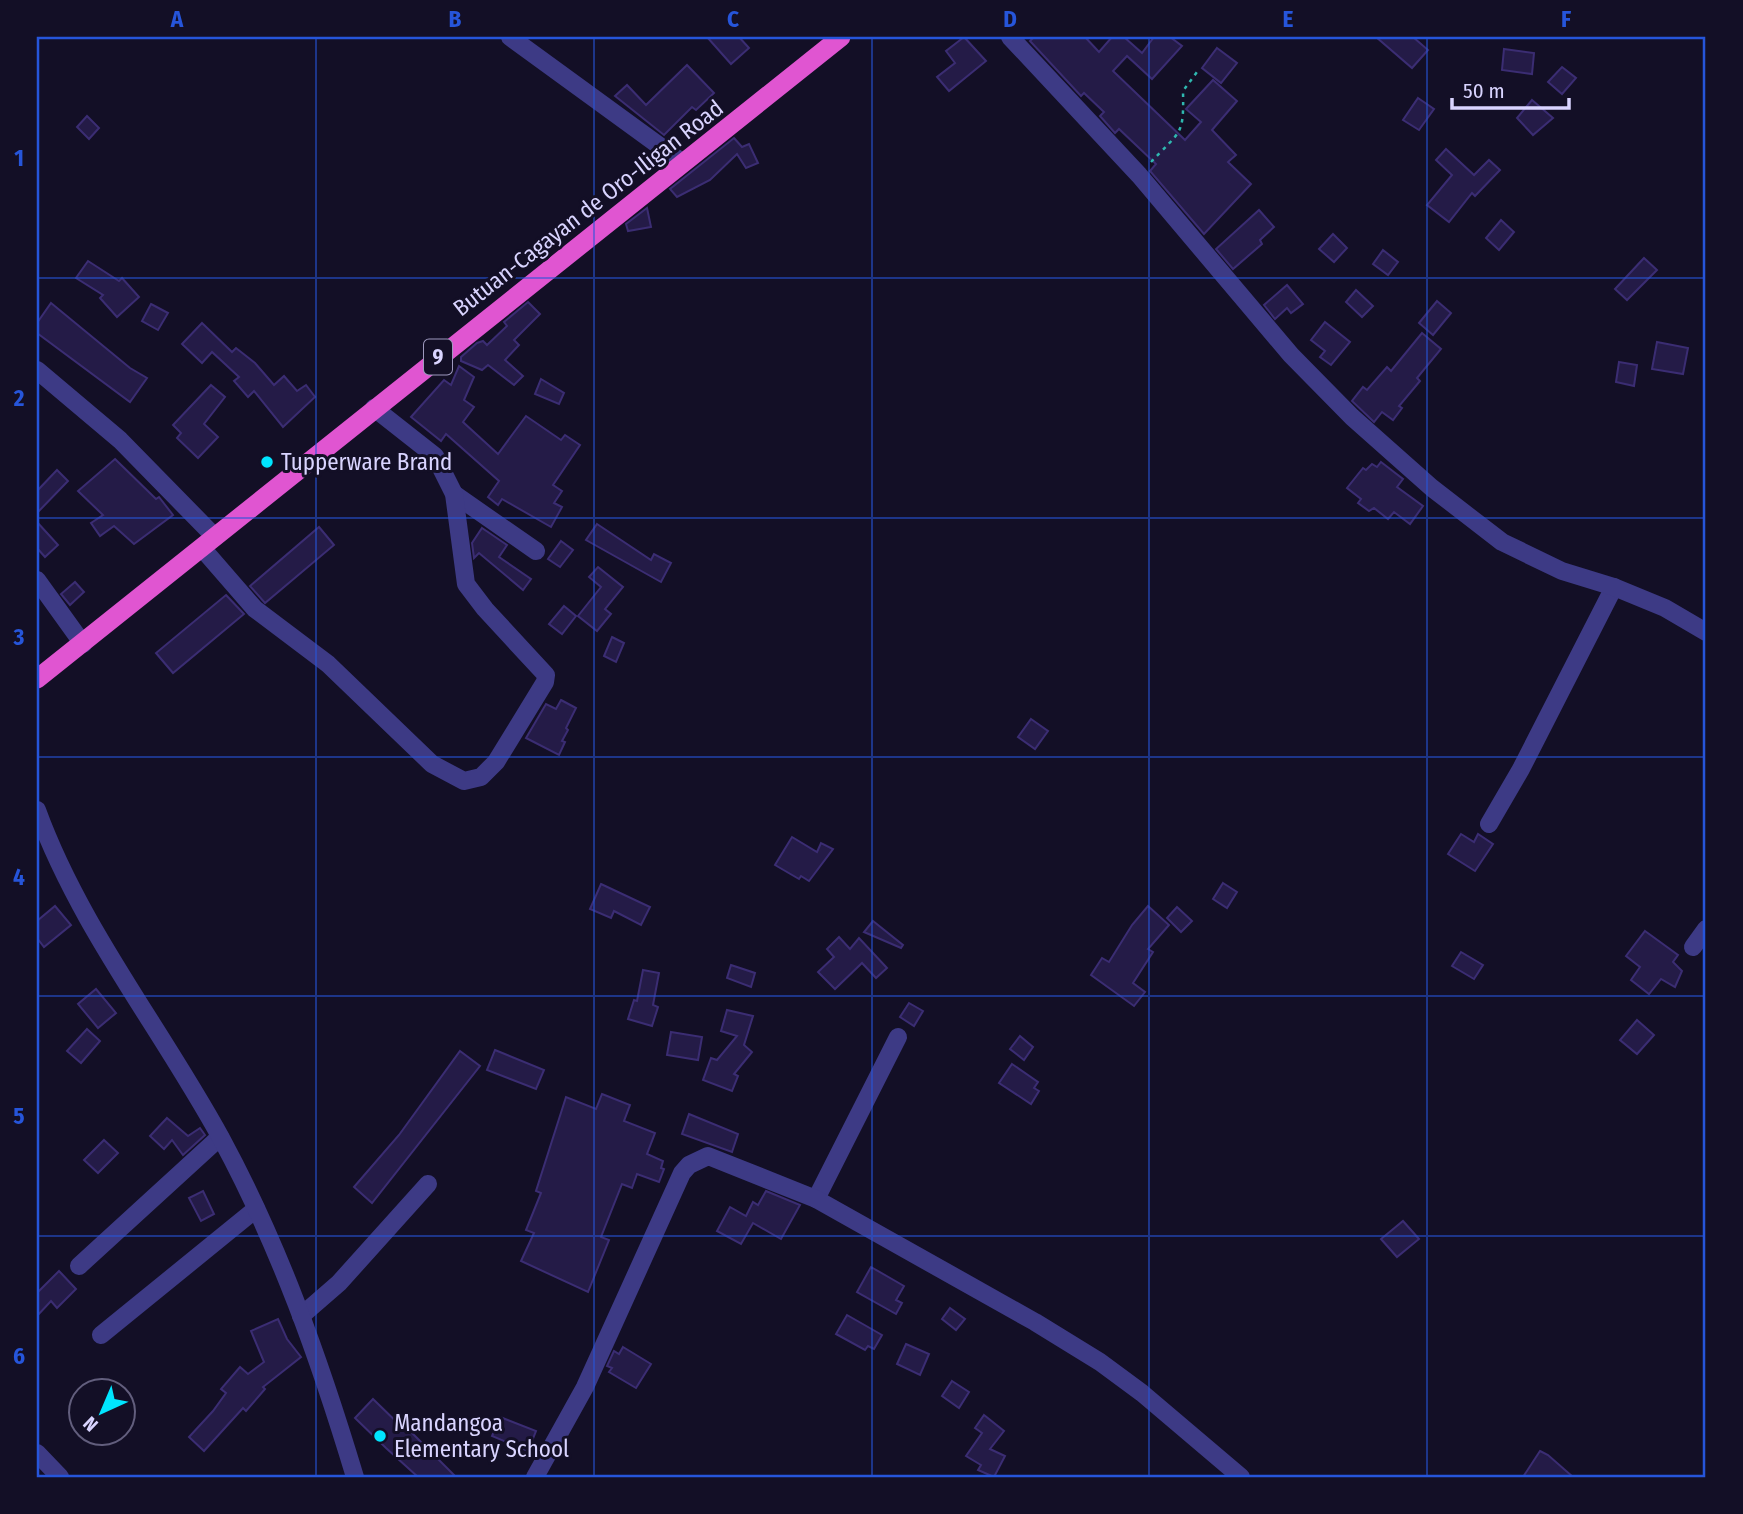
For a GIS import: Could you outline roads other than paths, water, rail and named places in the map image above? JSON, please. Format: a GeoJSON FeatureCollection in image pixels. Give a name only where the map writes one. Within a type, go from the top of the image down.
{"type":"FeatureCollection","features":[{"type":"Feature","properties":{"kind":"highway","name":"Butuan-Cagayan de Oro-Iligan Road"},"geometry":{"type":"LineString","coordinates":[[37,679],[841,37]]}},
{"type":"Feature","properties":{"kind":"street"},"geometry":{"type":"LineString","coordinates":[[512,37],[684,163]]}},
{"type":"Feature","properties":{"kind":"street"},"geometry":{"type":"LineString","coordinates":[[1010,37],[1139,175],[1291,355],[1352,417],[1432,488],[1502,542],[1562,572],[1614,587],[1665,608],[1706,632]]}},
{"type":"Feature","properties":{"kind":"street"},"geometry":{"type":"LineString","coordinates":[[37,370],[120,440],[209,542],[255,609],[328,664],[432,764],[464,781],[481,777],[496,762],[545,682],[546,676],[500,627],[466,584],[454,494],[435,456],[374,408]]}},
{"type":"Feature","properties":{"kind":"street"},"geometry":{"type":"LineString","coordinates":[[454,494],[536,551]]}},
{"type":"Feature","properties":{"kind":"street"},"geometry":{"type":"LineString","coordinates":[[37,580],[83,644]]}},
{"type":"Feature","properties":{"kind":"street"},"geometry":{"type":"LineString","coordinates":[[1489,824],[1510,790],[1614,587]]}},
{"type":"Feature","properties":{"kind":"street"},"geometry":{"type":"LineString","coordinates":[[37,810],[41,835],[220,1137],[256,1209],[301,1316],[355,1477]]}},
{"type":"Feature","properties":{"kind":"street"},"geometry":{"type":"LineString","coordinates":[[1693,947],[1706,929]]}},
{"type":"Feature","properties":{"kind":"street"},"geometry":{"type":"LineString","coordinates":[[816,1199],[898,1037]]}},
{"type":"Feature","properties":{"kind":"street"},"geometry":{"type":"LineString","coordinates":[[79,1266],[220,1137]]}},
{"type":"Feature","properties":{"kind":"street"},"geometry":{"type":"LineString","coordinates":[[535,1477],[585,1387],[682,1173],[689,1165],[708,1156],[816,1199],[1100,1362],[1241,1477]]}},
{"type":"Feature","properties":{"kind":"street"},"geometry":{"type":"LineString","coordinates":[[301,1316],[339,1283],[428,1184]]}},
{"type":"Feature","properties":{"kind":"street"},"geometry":{"type":"LineString","coordinates":[[101,1335],[256,1209]]}},
{"type":"Feature","properties":{"kind":"street"},"geometry":{"type":"LineString","coordinates":[[37,1453],[60,1477]]}},
{"type":"Feature","properties":{"kind":"place","name":"Tupperware Brand"},"geometry":{"type":"Point","coordinates":[267,462]}},
{"type":"Feature","properties":{"kind":"place","name":"Mandangoa Elementary School"},"geometry":{"type":"Point","coordinates":[380,1436]}}]}
